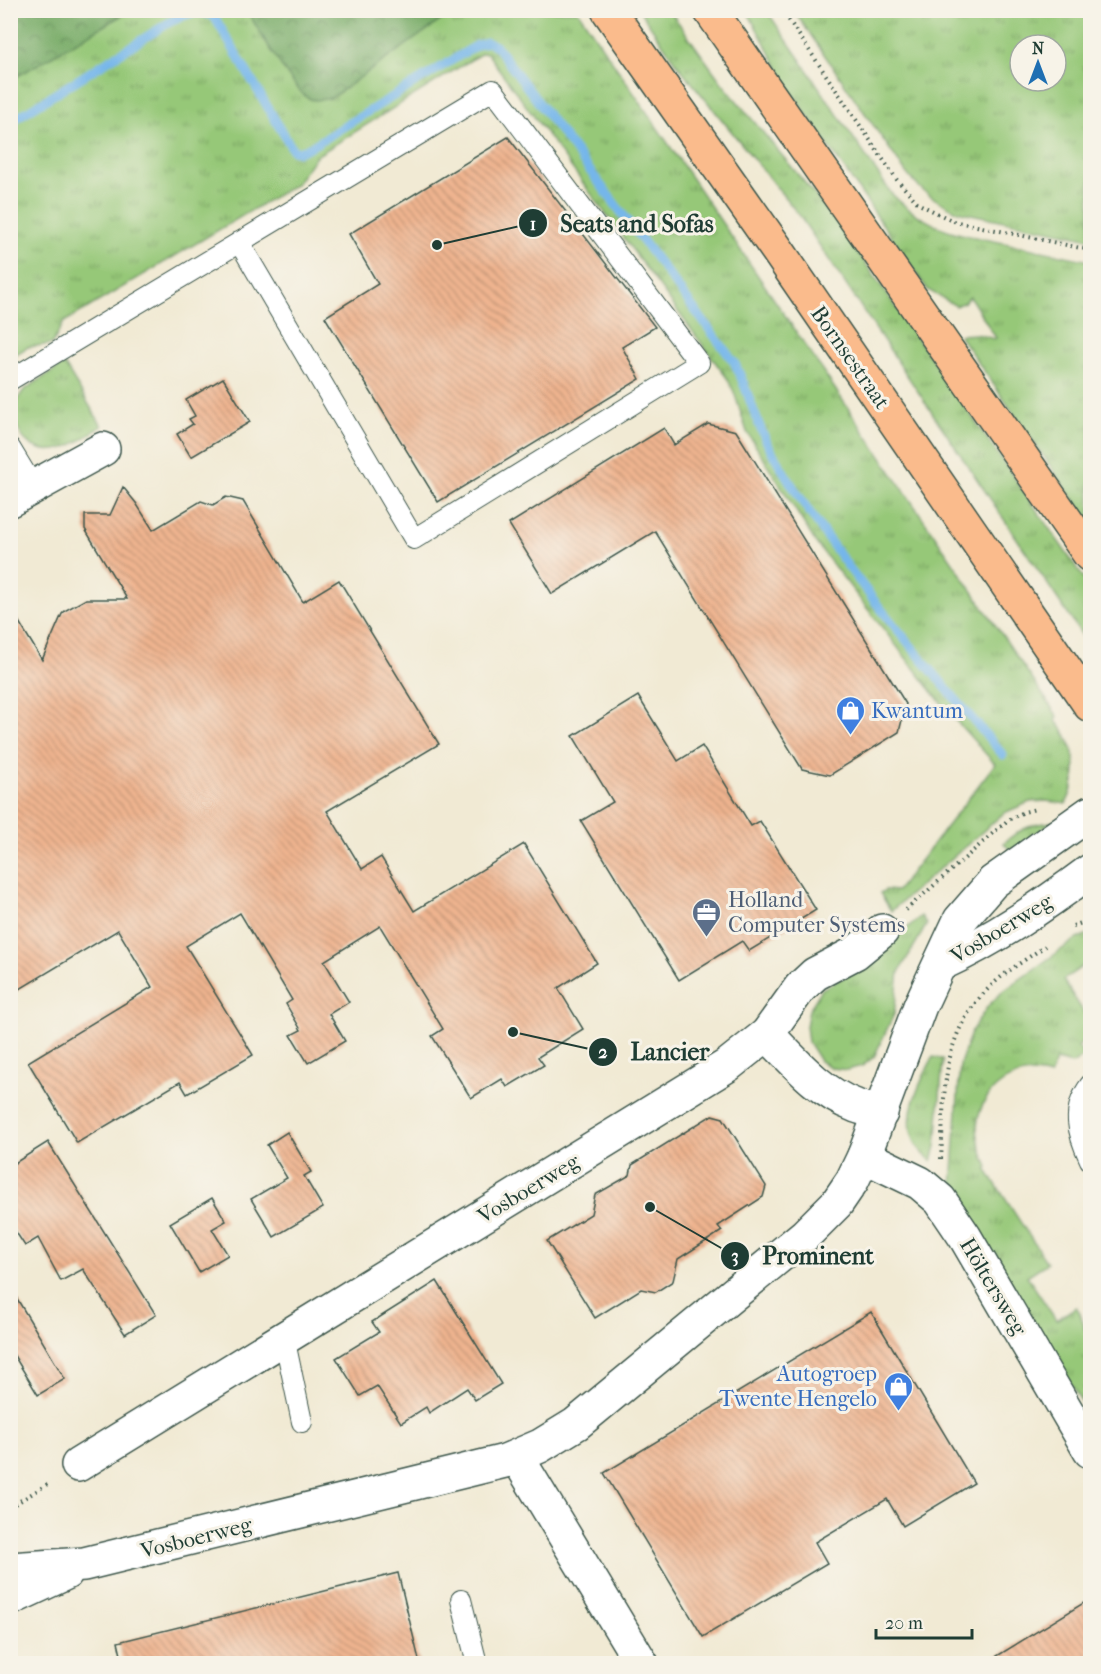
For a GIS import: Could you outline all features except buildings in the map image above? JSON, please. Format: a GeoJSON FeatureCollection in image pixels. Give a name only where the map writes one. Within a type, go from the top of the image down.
{"type":"FeatureCollection","features":[{"type":"Feature","properties":{"kind":"main road","name":"Bornsestraat"},"geometry":{"type":"LineString","coordinates":[[608,10],[778,251],[1090,705]]}},
{"type":"Feature","properties":{"kind":"main road"},"geometry":{"type":"LineString","coordinates":[[710,10],[1090,555]]}},
{"type":"Feature","properties":{"kind":"street"},"geometry":{"type":"LineString","coordinates":[[22,493],[103,449]]}},
{"type":"Feature","properties":{"kind":"street","name":"Vosboerweg"},"geometry":{"type":"LineString","coordinates":[[10,1569],[84,1564],[505,1461],[557,1437],[576,1424],[805,1235],[837,1203],[864,1156],[920,1006],[960,920],[993,882],[1090,813]]}},
{"type":"Feature","properties":{"kind":"street","name":"Vosboerweg"},"geometry":{"type":"LineString","coordinates":[[941,964],[978,947],[1015,924],[1090,871]]}},
{"type":"Feature","properties":{"kind":"street","name":"Vosboerweg"},"geometry":{"type":"LineString","coordinates":[[78,1465],[729,1065],[767,1034],[800,988],[815,974],[855,953],[882,931]]}},
{"type":"Feature","properties":{"kind":"street"},"geometry":{"type":"LineString","coordinates":[[767,1034],[828,1092],[854,1105],[881,1113]]}},
{"type":"Feature","properties":{"kind":"street","name":"Höltersweg"},"geometry":{"type":"LineString","coordinates":[[864,1156],[920,1183],[940,1200],[965,1237],[1090,1451]]}},
{"type":"Feature","properties":{"kind":"street"},"geometry":{"type":"LineString","coordinates":[[517,1457],[642,1664]]}},
{"type":"Feature","properties":{"kind":"street","name":"Vosboerweg"},"geometry":{"type":"LineString","coordinates":[[10,1599],[84,1564]]}},
{"type":"Feature","properties":{"kind":"lane"},"geometry":{"type":"LineString","coordinates":[[10,380],[239,242],[492,90],[699,363],[414,539],[239,242]]}},
{"type":"Feature","properties":{"kind":"lane"},"geometry":{"type":"LineString","coordinates":[[10,448],[22,493]]}},
{"type":"Feature","properties":{"kind":"lane"},"geometry":{"type":"LineString","coordinates":[[1090,1085],[1080,1101],[1078,1122],[1082,1142],[1090,1160]]}},
{"type":"Feature","properties":{"kind":"lane"},"geometry":{"type":"LineString","coordinates":[[284,1337],[302,1422]]}},
{"type":"Feature","properties":{"kind":"lane"},"geometry":{"type":"LineString","coordinates":[[461,1600],[477,1664]]}},
{"type":"Feature","properties":{"kind":"path"},"geometry":{"type":"LineString","coordinates":[[782,10],[897,180],[919,204],[944,217],[971,225],[1090,250]]}},
{"type":"Feature","properties":{"kind":"path","name":"Vosboerweg"},"geometry":{"type":"LineString","coordinates":[[1068,930],[1090,920]]}},
{"type":"Feature","properties":{"kind":"path","name":"Vosboerweg"},"geometry":{"type":"LineString","coordinates":[[928,1189],[936,1179],[941,1165],[947,1063],[960,1027],[974,1004],[991,986],[1054,940]]}},
{"type":"Feature","properties":{"kind":"path"},"geometry":{"type":"LineString","coordinates":[[10,1507],[78,1465]]}},
{"type":"Feature","properties":{"kind":"green space"},"geometry":{"type":"Polygon","coordinates":[[[11,10],[129,10],[129,11],[11,80],[11,10]]]}},
{"type":"Feature","properties":{"kind":"green space"},"geometry":{"type":"Polygon","coordinates":[[[129,11],[247,11],[285,71],[331,98],[454,11],[578,11],[1058,717],[1055,720],[1068,739],[1074,760],[1074,782],[1066,804],[1047,801],[1030,802],[1004,813],[891,911],[880,893],[885,890],[897,891],[995,764],[949,713],[816,543],[747,432],[727,378],[487,53],[482,53],[316,156],[296,184],[64,322],[52,344],[28,347],[11,357],[10,80],[129,11]]]}},
{"type":"Feature","properties":{"kind":"green space"},"geometry":{"type":"Polygon","coordinates":[[[247,11],[454,11],[331,98],[316,100],[308,98],[294,83],[247,11]]]}},
{"type":"Feature","properties":{"kind":"green space"},"geometry":{"type":"Polygon","coordinates":[[[640,11],[670,11],[722,83],[834,218],[1090,587],[1090,647],[799,215],[676,63],[640,11]]]}},
{"type":"Feature","properties":{"kind":"green space"},"geometry":{"type":"Polygon","coordinates":[[[747,11],[767,11],[891,193],[906,207],[941,228],[961,234],[1090,261],[1090,523],[959,335],[977,334],[996,338],[970,297],[956,306],[928,290],[794,96],[747,11]]]}},
{"type":"Feature","properties":{"kind":"green space"},"geometry":{"type":"Polygon","coordinates":[[[794,11],[1088,11],[1090,14],[1090,239],[957,211],[918,186],[907,174],[794,11]]]}},
{"type":"Feature","properties":{"kind":"green space"},"geometry":{"type":"Polygon","coordinates":[[[64,364],[102,426],[68,447],[44,450],[25,440],[19,431],[15,411],[24,390],[64,364]]]}},
{"type":"Feature","properties":{"kind":"green space"},"geometry":{"type":"Polygon","coordinates":[[[1052,822],[1011,852],[1004,843],[1026,828],[1052,822]]]}},
{"type":"Feature","properties":{"kind":"green space"},"geometry":{"type":"Polygon","coordinates":[[[921,916],[927,924],[899,972],[894,1014],[874,1057],[862,1066],[847,1070],[832,1068],[820,1061],[808,1042],[806,1026],[809,1010],[822,989],[873,961],[921,916]]]}},
{"type":"Feature","properties":{"kind":"green space"},"geometry":{"type":"Polygon","coordinates":[[[1085,935],[1090,935],[1090,961],[1063,980],[1090,1022],[1090,1038],[1078,1046],[1084,1056],[1072,1064],[1056,1060],[1050,1076],[1024,1074],[1001,1084],[984,1102],[977,1127],[980,1147],[988,1167],[986,1169],[1047,1263],[1027,1276],[1056,1320],[1076,1307],[1079,1311],[1090,1342],[1088,1360],[1090,1416],[952,1187],[960,1064],[972,1030],[988,1006],[1002,992],[1085,935]]]}},
{"type":"Feature","properties":{"kind":"green space"},"geometry":{"type":"Polygon","coordinates":[[[933,1057],[943,1059],[936,1146],[932,1161],[920,1150],[913,1138],[910,1125],[915,1098],[933,1057]]]}},
{"type":"Feature","properties":{"kind":"waterway"},"geometry":{"type":"LineString","coordinates":[[10,122],[170,22],[198,12],[215,18],[293,150],[299,152],[477,45],[487,42],[496,46],[734,362],[765,439],[822,531],[880,608],[1003,755]]}},
{"type":"Feature","properties":{"kind":"place","name":"Seats and Sofas"},"geometry":{"type":"Point","coordinates":[437,245]}},
{"type":"Feature","properties":{"kind":"place","name":"Kwantum"},"geometry":{"type":"Point","coordinates":[850,736]}},
{"type":"Feature","properties":{"kind":"place","name":"Holland Computer Systems"},"geometry":{"type":"Point","coordinates":[707,938]}},
{"type":"Feature","properties":{"kind":"place","name":"Lancier"},"geometry":{"type":"Point","coordinates":[513,1032]}},
{"type":"Feature","properties":{"kind":"place","name":"Prominent"},"geometry":{"type":"Point","coordinates":[650,1207]}},
{"type":"Feature","properties":{"kind":"place","name":"Autogroep Twente Hengelo"},"geometry":{"type":"Point","coordinates":[898,1412]}}]}
